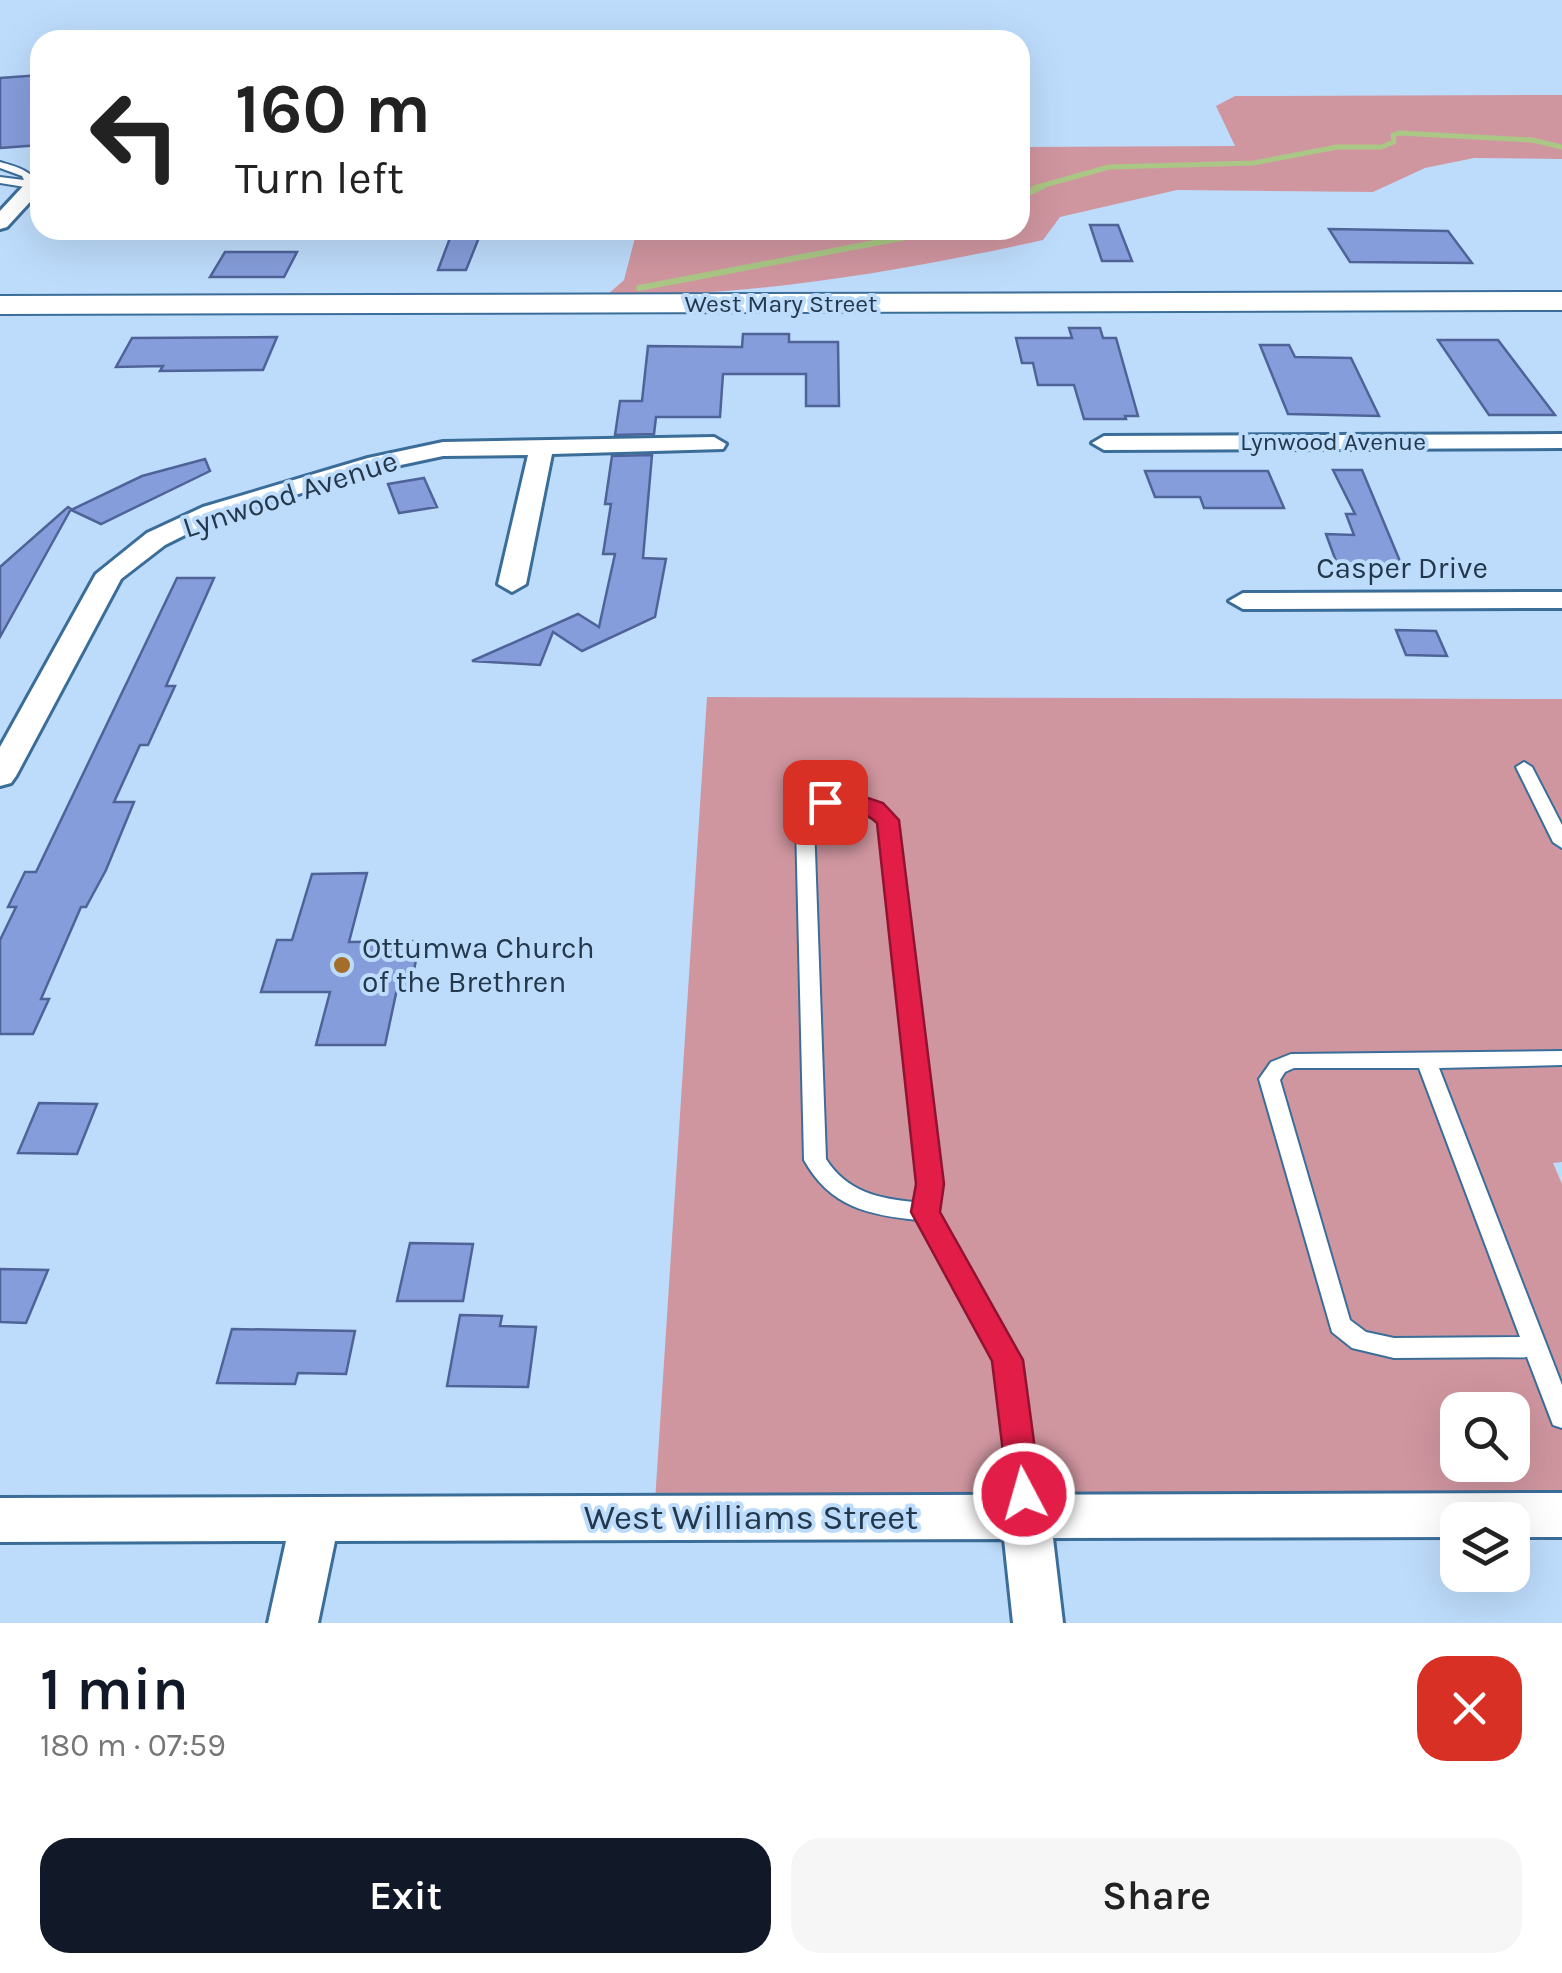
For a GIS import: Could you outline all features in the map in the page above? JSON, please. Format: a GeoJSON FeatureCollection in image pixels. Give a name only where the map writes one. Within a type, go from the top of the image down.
{"type":"FeatureCollection","features":[{"type":"Feature","properties":{"kind":"main road","name":"West Mary Street"},"geometry":{"type":"LineString","coordinates":[[0,305],[1562,301]]}},
{"type":"Feature","properties":{"kind":"street"},"geometry":{"type":"LineString","coordinates":[[0,223],[30,189]]}},
{"type":"Feature","properties":{"kind":"street","name":"Lynwood Avenue"},"geometry":{"type":"LineString","coordinates":[[1104,442],[1562,441]]}},
{"type":"Feature","properties":{"kind":"street","name":"Lynwood Avenue"},"geometry":{"type":"LineString","coordinates":[[0,776],[110,574],[156,539],[212,512],[377,463],[443,449],[714,444]]}},
{"type":"Feature","properties":{"kind":"street"},"geometry":{"type":"LineString","coordinates":[[512,584],[542,445]]}},
{"type":"Feature","properties":{"kind":"street","name":"Casper Drive"},"geometry":{"type":"LineString","coordinates":[[1243,601],[1562,600]]}},
{"type":"Feature","properties":{"kind":"street","name":"West Williams Street"},"geometry":{"type":"LineString","coordinates":[[0,1520],[1562,1515]]}},
{"type":"Feature","properties":{"kind":"street"},"geometry":{"type":"LineString","coordinates":[[1026,1516],[1038,1623]]}},
{"type":"Feature","properties":{"kind":"street"},"geometry":{"type":"LineString","coordinates":[[293,1623],[315,1519]]}},
{"type":"Feature","properties":{"kind":"lane"},"geometry":{"type":"LineString","coordinates":[[0,164],[26,174],[30,181]]}},
{"type":"Feature","properties":{"kind":"lane"},"geometry":{"type":"LineString","coordinates":[[0,180],[30,185]]}},
{"type":"Feature","properties":{"kind":"lane"},"geometry":{"type":"LineString","coordinates":[[1524,767],[1562,842]]}},
{"type":"Feature","properties":{"kind":"lane"},"geometry":{"type":"LineString","coordinates":[[925,1212],[856,1200],[826,1181],[816,1160],[805,824],[808,811],[825,802],[856,801],[875,808],[888,820],[930,1184],[925,1212],[1007,1360],[1026,1516]]}},
{"type":"Feature","properties":{"kind":"lane"},"geometry":{"type":"LineString","coordinates":[[1533,1347],[1394,1348],[1360,1342],[1340,1325],[1269,1079],[1278,1067],[1291,1061],[1562,1058]]}},
{"type":"Feature","properties":{"kind":"lane"},"geometry":{"type":"LineString","coordinates":[[1426,1061],[1562,1418]]}},
{"type":"Feature","properties":{"kind":"shaded area"},"geometry":{"type":"Polygon","coordinates":[[[1562,95],[1562,159],[1474,158],[1425,168],[1373,192],[1177,190],[1060,217],[1043,240],[935,262],[772,287],[607,295],[624,280],[634,240],[1030,240],[1030,147],[1235,146],[1216,106],[1235,96],[1562,95]]]}},
{"type":"Feature","properties":{"kind":"shaded area"},"geometry":{"type":"Polygon","coordinates":[[[707,697],[1562,699],[1562,1162],[1553,1163],[1562,1184],[1562,1515],[1530,1515],[1530,1502],[1440,1502],[1440,1515],[654,1517],[707,697]]]}},
{"type":"Feature","properties":{"kind":"building"},"geometry":{"type":"Polygon","coordinates":[[[30,76],[30,146],[0,148],[0,78],[30,76]]]}},
{"type":"Feature","properties":{"kind":"building"},"geometry":{"type":"Polygon","coordinates":[[[1090,225],[1118,225],[1132,261],[1102,261],[1090,225]]]}},
{"type":"Feature","properties":{"kind":"building"},"geometry":{"type":"Polygon","coordinates":[[[1329,229],[1448,231],[1472,263],[1350,262],[1329,229]]]}},
{"type":"Feature","properties":{"kind":"building"},"geometry":{"type":"Polygon","coordinates":[[[449,240],[478,240],[466,270],[438,270],[449,240]]]}},
{"type":"Feature","properties":{"kind":"building"},"geometry":{"type":"Polygon","coordinates":[[[225,252],[297,252],[284,277],[210,277],[225,252]]]}},
{"type":"Feature","properties":{"kind":"building"},"geometry":{"type":"Polygon","coordinates":[[[1069,328],[1100,328],[1103,338],[1116,338],[1138,416],[1084,419],[1074,385],[1038,385],[1033,363],[1022,363],[1016,338],[1072,338],[1069,328]]]}},
{"type":"Feature","properties":{"kind":"building"},"geometry":{"type":"Polygon","coordinates":[[[743,334],[789,334],[789,342],[838,342],[839,406],[806,406],[806,374],[723,374],[720,417],[656,417],[654,434],[615,435],[620,401],[642,401],[648,346],[742,347],[743,334]]]}},
{"type":"Feature","properties":{"kind":"building"},"geometry":{"type":"Polygon","coordinates":[[[277,337],[263,370],[160,371],[163,366],[116,367],[132,338],[277,337]]]}},
{"type":"Feature","properties":{"kind":"building"},"geometry":{"type":"Polygon","coordinates":[[[1438,340],[1498,340],[1555,415],[1489,415],[1438,340]]]}},
{"type":"Feature","properties":{"kind":"building"},"geometry":{"type":"Polygon","coordinates":[[[1260,345],[1289,345],[1295,357],[1351,358],[1379,416],[1288,414],[1260,345]]]}},
{"type":"Feature","properties":{"kind":"building"},"geometry":{"type":"Polygon","coordinates":[[[652,455],[643,558],[666,559],[655,617],[582,651],[553,632],[540,665],[472,661],[578,614],[599,627],[615,554],[603,554],[611,504],[605,504],[612,456],[652,455]]]}},
{"type":"Feature","properties":{"kind":"building"},"geometry":{"type":"Polygon","coordinates":[[[205,459],[210,471],[101,524],[71,510],[142,476],[205,459]]]}},
{"type":"Feature","properties":{"kind":"building"},"geometry":{"type":"Polygon","coordinates":[[[1333,470],[1362,470],[1402,566],[1383,572],[1380,565],[1337,564],[1326,534],[1354,535],[1346,514],[1355,514],[1333,470]]]}},
{"type":"Feature","properties":{"kind":"building"},"geometry":{"type":"Polygon","coordinates":[[[1145,471],[1268,471],[1284,508],[1204,508],[1200,497],[1155,497],[1145,471]]]}},
{"type":"Feature","properties":{"kind":"building"},"geometry":{"type":"Polygon","coordinates":[[[424,478],[437,507],[399,513],[388,484],[424,478]]]}},
{"type":"Feature","properties":{"kind":"building"},"geometry":{"type":"Polygon","coordinates":[[[68,507],[71,509],[0,637],[0,567],[68,507]]]}},
{"type":"Feature","properties":{"kind":"building"},"geometry":{"type":"Polygon","coordinates":[[[177,578],[214,578],[166,686],[175,686],[148,745],[140,745],[114,802],[134,802],[106,870],[86,907],[81,907],[41,999],[49,999],[33,1034],[0,1034],[0,940],[16,907],[8,907],[25,872],[36,872],[177,578]]]}},
{"type":"Feature","properties":{"kind":"building"},"geometry":{"type":"Polygon","coordinates":[[[1396,630],[1436,631],[1447,656],[1406,655],[1396,630]]]}},
{"type":"Feature","properties":{"kind":"building","name":"Ottumwa Church of the Brethren"},"geometry":{"type":"Polygon","coordinates":[[[367,873],[349,942],[420,941],[410,989],[397,989],[385,1045],[316,1045],[330,992],[261,992],[277,940],[292,940],[312,874],[367,873]]]}},
{"type":"Feature","properties":{"kind":"building"},"geometry":{"type":"Polygon","coordinates":[[[39,1103],[97,1104],[77,1154],[18,1153],[39,1103]]]}},
{"type":"Feature","properties":{"kind":"building"},"geometry":{"type":"Polygon","coordinates":[[[410,1243],[473,1244],[463,1301],[397,1301],[410,1243]]]}},
{"type":"Feature","properties":{"kind":"building"},"geometry":{"type":"Polygon","coordinates":[[[0,1269],[48,1270],[26,1323],[0,1322],[0,1269]]]}},
{"type":"Feature","properties":{"kind":"building"},"geometry":{"type":"Polygon","coordinates":[[[460,1315],[502,1316],[500,1326],[536,1327],[528,1387],[447,1386],[460,1315]]]}},
{"type":"Feature","properties":{"kind":"building"},"geometry":{"type":"Polygon","coordinates":[[[232,1329],[355,1331],[346,1374],[298,1373],[295,1384],[217,1383],[232,1329]]]}},
{"type":"Feature","properties":{"kind":"waterway"},"geometry":{"type":"LineString","coordinates":[[1034,188],[1109,167],[1254,163],[1337,147],[1381,147],[1394,142],[1393,135],[1399,133],[1532,140],[1562,147]]}},
{"type":"Feature","properties":{"kind":"waterway"},"geometry":{"type":"LineString","coordinates":[[1030,192],[1043,186]]}},
{"type":"Feature","properties":{"kind":"waterway"},"geometry":{"type":"LineString","coordinates":[[639,288],[891,240]]}},
{"type":"Feature","properties":{"kind":"place","name":"Ottumwa Church of the Brethren"},"geometry":{"type":"Point","coordinates":[342,965]}},
{"type":"Feature","properties":{"kind":"route"},"geometry":{"type":"LineString","coordinates":[[825,802],[856,801],[875,808],[888,820],[930,1184],[925,1212],[1007,1360],[1014,1391],[1024,1494]]}}]}
